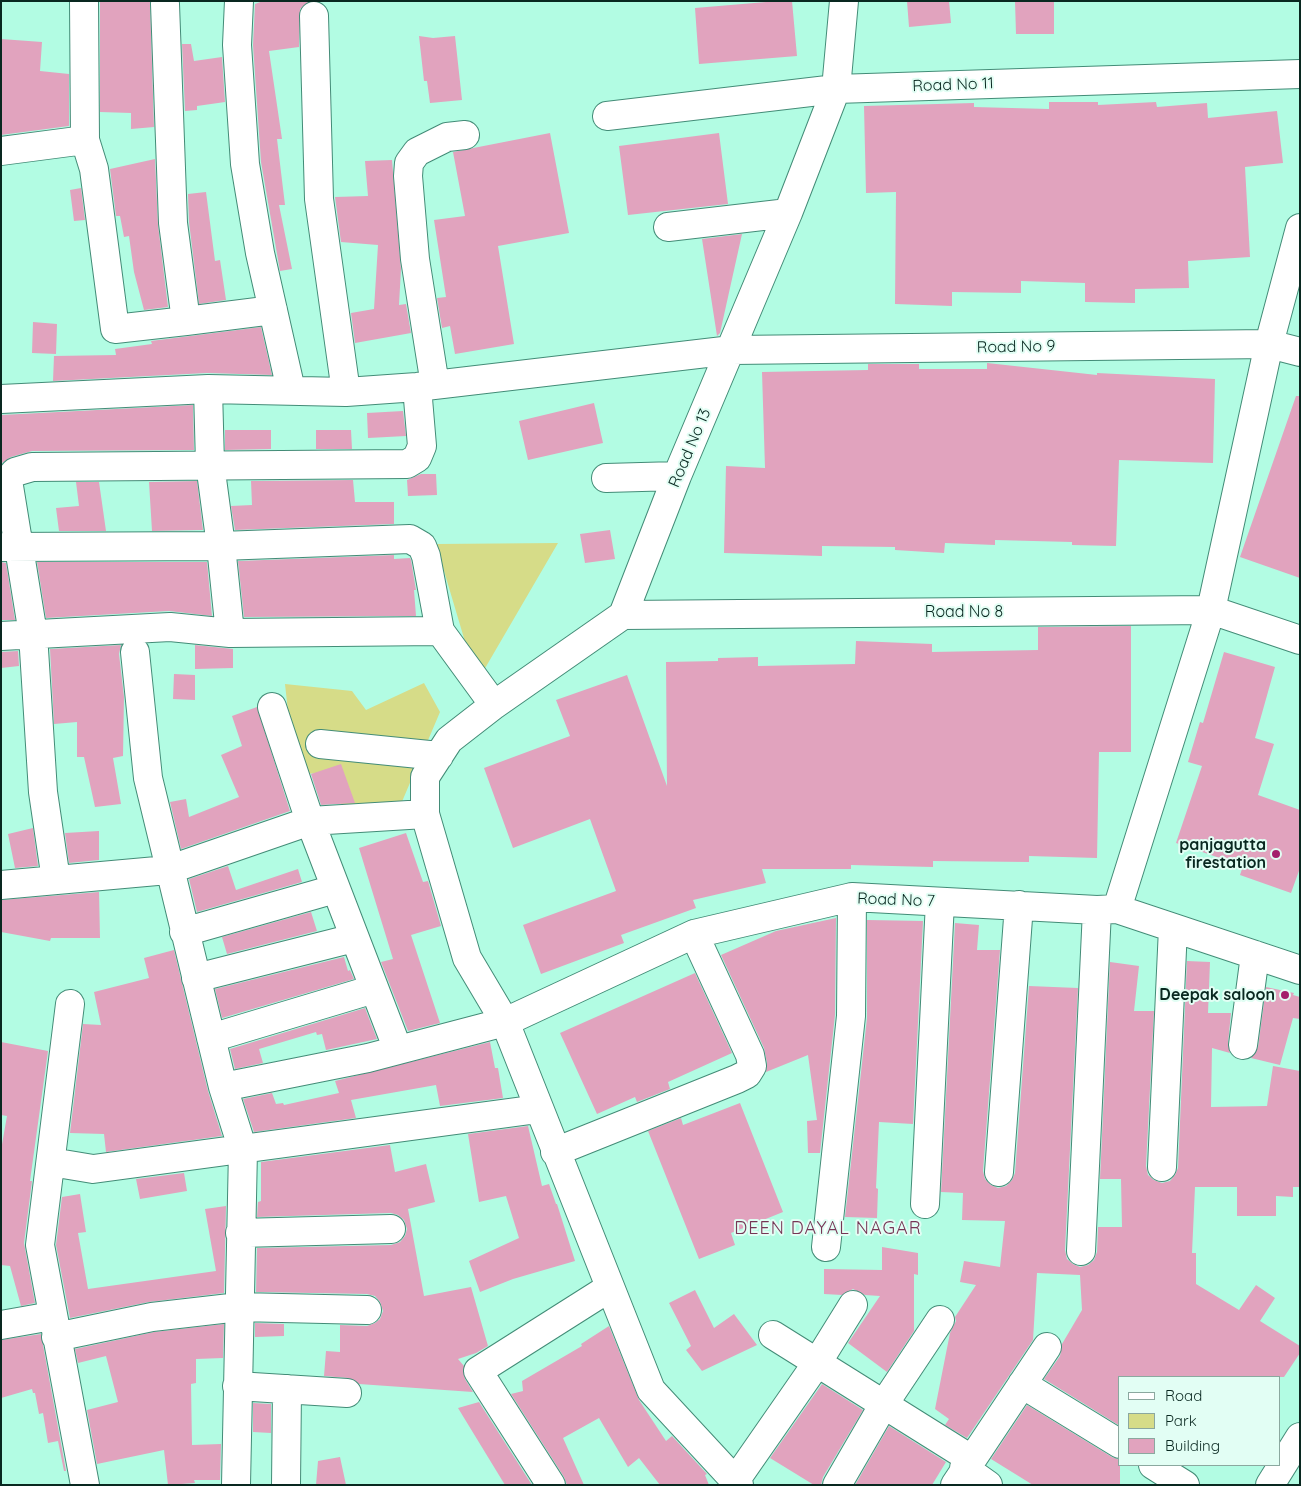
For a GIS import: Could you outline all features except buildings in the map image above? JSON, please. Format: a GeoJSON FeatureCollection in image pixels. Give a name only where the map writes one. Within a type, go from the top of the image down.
{"type":"FeatureCollection","features":[{"type":"Feature","properties":{"kind":"street"},"geometry":{"type":"LineString","coordinates":[[84,1],[85,140],[94,169],[115,329],[186,322],[273,310]]}},
{"type":"Feature","properties":{"kind":"street"},"geometry":{"type":"LineString","coordinates":[[239,1],[237,45],[245,164],[260,253],[291,390]]}},
{"type":"Feature","properties":{"kind":"street","name":"Road No 13"},"geometry":{"type":"LineString","coordinates":[[623,615],[677,476],[732,350],[836,89],[844,1]]}},
{"type":"Feature","properties":{"kind":"street"},"geometry":{"type":"LineString","coordinates":[[165,4],[173,223],[186,322]]}},
{"type":"Feature","properties":{"kind":"street"},"geometry":{"type":"LineString","coordinates":[[314,16],[319,199],[346,392]]}},
{"type":"Feature","properties":{"kind":"street","name":"Road No 11"},"geometry":{"type":"LineString","coordinates":[[607,116],[836,89],[1300,74]]}},
{"type":"Feature","properties":{"kind":"street"},"geometry":{"type":"LineString","coordinates":[[56,880],[42,792],[33,634],[11,547],[8,480],[15,472],[32,467],[210,464],[407,464],[417,458],[422,446],[426,386],[408,176],[410,163],[417,152],[447,137],[465,135]]}},
{"type":"Feature","properties":{"kind":"street"},"geometry":{"type":"LineString","coordinates":[[1,150],[85,140]]}},
{"type":"Feature","properties":{"kind":"street"},"geometry":{"type":"LineString","coordinates":[[668,227],[788,213]]}},
{"type":"Feature","properties":{"kind":"street"},"geometry":{"type":"LineString","coordinates":[[1081,1251],[1107,910],[1211,610],[1269,344],[1300,228]]}},
{"type":"Feature","properties":{"kind":"street","name":"Road No 9"},"geometry":{"type":"LineString","coordinates":[[1,399],[208,389],[346,392],[426,386],[732,350],[1269,344],[1300,352]]}},
{"type":"Feature","properties":{"kind":"street"},"geometry":{"type":"LineString","coordinates":[[208,389],[210,464],[230,632]]}},
{"type":"Feature","properties":{"kind":"street"},"geometry":{"type":"LineString","coordinates":[[606,478],[677,476]]}},
{"type":"Feature","properties":{"kind":"street"},"geometry":{"type":"LineString","coordinates":[[11,547],[221,546],[410,538],[422,546],[426,556],[440,631],[494,705]]}},
{"type":"Feature","properties":{"kind":"street","name":"Road No 8"},"geometry":{"type":"LineString","coordinates":[[623,615],[1211,610],[1300,640]]}},
{"type":"Feature","properties":{"kind":"street"},"geometry":{"type":"LineString","coordinates":[[623,615],[494,705],[449,740],[425,777],[425,814],[467,958],[505,1022],[651,1390],[737,1483],[817,1363],[853,1305]]}},
{"type":"Feature","properties":{"kind":"street"},"geometry":{"type":"LineString","coordinates":[[1,636],[170,627],[230,632],[440,631]]}},
{"type":"Feature","properties":{"kind":"street"},"geometry":{"type":"LineString","coordinates":[[135,652],[148,778],[168,870],[223,1087],[243,1150],[236,1485]]}},
{"type":"Feature","properties":{"kind":"street"},"geometry":{"type":"LineString","coordinates":[[272,707],[310,822],[398,1050]]}},
{"type":"Feature","properties":{"kind":"street"},"geometry":{"type":"LineString","coordinates":[[320,744],[439,756]]}},
{"type":"Feature","properties":{"kind":"street"},"geometry":{"type":"LineString","coordinates":[[1,886],[168,870],[310,822],[425,814]]}},
{"type":"Feature","properties":{"kind":"street"},"geometry":{"type":"LineString","coordinates":[[184,932],[335,889]]}},
{"type":"Feature","properties":{"kind":"street"},"geometry":{"type":"LineString","coordinates":[[826,1247],[851,1016],[852,897]]}},
{"type":"Feature","properties":{"kind":"street","name":"Road No 7"},"geometry":{"type":"LineString","coordinates":[[223,1087],[398,1050],[505,1022],[694,934],[852,897],[1107,910],[1173,928],[1300,970]]}},
{"type":"Feature","properties":{"kind":"street"},"geometry":{"type":"LineString","coordinates":[[925,1204],[940,902]]}},
{"type":"Feature","properties":{"kind":"street"},"geometry":{"type":"LineString","coordinates":[[999,1172],[1019,905]]}},
{"type":"Feature","properties":{"kind":"street"},"geometry":{"type":"LineString","coordinates":[[1162,1167],[1173,928]]}},
{"type":"Feature","properties":{"kind":"street"},"geometry":{"type":"LineString","coordinates":[[555,1152],[747,1074],[752,1066],[750,1055],[694,934]]}},
{"type":"Feature","properties":{"kind":"street"},"geometry":{"type":"LineString","coordinates":[[196,978],[354,938]]}},
{"type":"Feature","properties":{"kind":"street"},"geometry":{"type":"LineString","coordinates":[[1243,1045],[1255,955]]}},
{"type":"Feature","properties":{"kind":"street"},"geometry":{"type":"LineString","coordinates":[[211,1038],[374,989]]}},
{"type":"Feature","properties":{"kind":"street"},"geometry":{"type":"LineString","coordinates":[[70,1004],[40,1245],[85,1485]]}},
{"type":"Feature","properties":{"kind":"street"},"geometry":{"type":"LineString","coordinates":[[51,1162],[94,1169],[538,1109]]}},
{"type":"Feature","properties":{"kind":"street"},"geometry":{"type":"LineString","coordinates":[[240,1233],[391,1229]]}},
{"type":"Feature","properties":{"kind":"street"},"geometry":{"type":"LineString","coordinates":[[551,1485],[478,1371],[609,1288]]}},
{"type":"Feature","properties":{"kind":"street"},"geometry":{"type":"LineString","coordinates":[[1,1326],[54,1327],[239,1307],[367,1310]]}},
{"type":"Feature","properties":{"kind":"street"},"geometry":{"type":"LineString","coordinates":[[837,1485],[884,1404],[940,1320]]}},
{"type":"Feature","properties":{"kind":"street"},"geometry":{"type":"LineString","coordinates":[[773,1335],[884,1404],[963,1471],[988,1485]]}},
{"type":"Feature","properties":{"kind":"street"},"geometry":{"type":"LineString","coordinates":[[963,1471],[1047,1347]]}},
{"type":"Feature","properties":{"kind":"street"},"geometry":{"type":"LineString","coordinates":[[1022,1384],[1118,1443]]}},
{"type":"Feature","properties":{"kind":"street"},"geometry":{"type":"LineString","coordinates":[[237,1386],[347,1393]]}},
{"type":"Feature","properties":{"kind":"street"},"geometry":{"type":"LineString","coordinates":[[286,1485],[287,1390]]}},
{"type":"Feature","properties":{"kind":"street"},"geometry":{"type":"LineString","coordinates":[[1270,1485],[1300,1437]]}},
{"type":"Feature","properties":{"kind":"street"},"geometry":{"type":"LineString","coordinates":[[1155,1466],[1186,1485]]}},
{"type":"Feature","properties":{"kind":"green space"},"geometry":{"type":"Polygon","coordinates":[[[558,543],[477,682],[436,544],[558,543]]]}},
{"type":"Feature","properties":{"kind":"green space"},"geometry":{"type":"Polygon","coordinates":[[[424,683],[440,712],[401,804],[341,806],[341,771],[295,775],[285,684],[352,691],[366,710],[424,683]]]}},
{"type":"Feature","properties":{"kind":"place","name":"panjagutta firestation"},"geometry":{"type":"Point","coordinates":[1276,854]}},
{"type":"Feature","properties":{"kind":"place","name":"Deepak saloon"},"geometry":{"type":"Point","coordinates":[1285,995]}},
{"type":"Feature","properties":{"kind":"district","name":"DEEN DAYAL NAGAR"},"geometry":{"type":"Point","coordinates":[828,1229]}}]}
